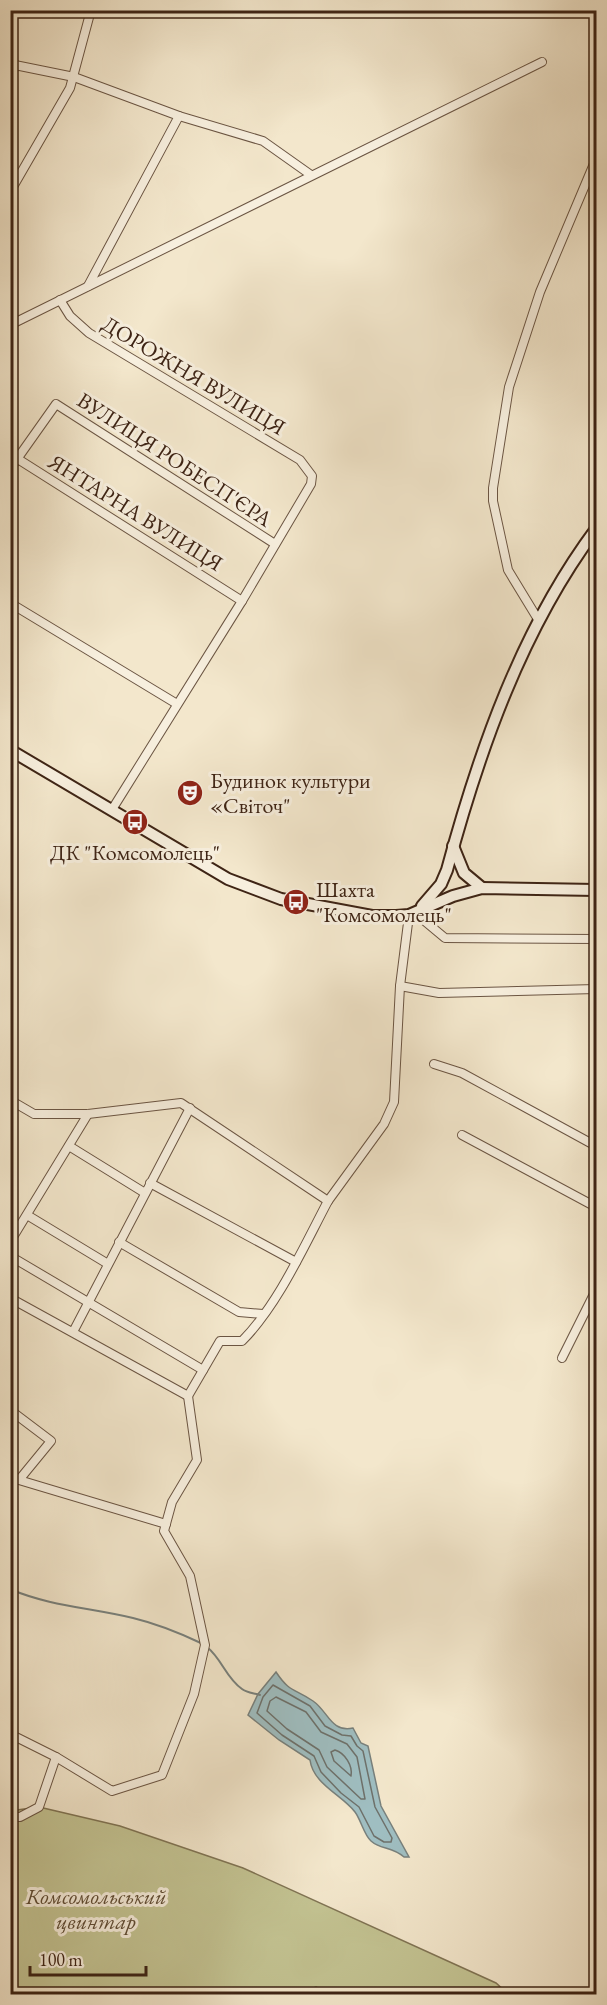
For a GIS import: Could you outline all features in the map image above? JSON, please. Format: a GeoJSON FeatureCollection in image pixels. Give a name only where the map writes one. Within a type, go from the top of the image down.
{"type":"FeatureCollection","features":[{"type":"Feature","properties":{"kind":"street"},"geometry":{"type":"LineString","coordinates":[[10,192],[63,102],[74,77],[91,10]]}},
{"type":"Feature","properties":{"kind":"street"},"geometry":{"type":"LineString","coordinates":[[10,325],[542,62]]}},
{"type":"Feature","properties":{"kind":"street"},"geometry":{"type":"LineString","coordinates":[[10,76],[13,64],[74,77],[178,119],[263,141],[311,175]]}},
{"type":"Feature","properties":{"kind":"street"},"geometry":{"type":"LineString","coordinates":[[87,286],[178,119]]}},
{"type":"Feature","properties":{"kind":"street"},"geometry":{"type":"LineString","coordinates":[[539,621],[508,570],[493,501],[493,488],[509,387],[540,292],[597,159]]}},
{"type":"Feature","properties":{"kind":"street","name":"ДОРОЖНЯ ВУЛИЦЯ"},"geometry":{"type":"LineString","coordinates":[[60,300],[70,316],[89,333],[300,460],[312,476],[311,484],[275,544]]}},
{"type":"Feature","properties":{"kind":"street","name":"ВУЛИЦЯ РОБЕСП'ЄРА"},"geometry":{"type":"LineString","coordinates":[[14,456],[56,404],[275,544]]}},
{"type":"Feature","properties":{"kind":"street"},"geometry":{"type":"LineString","coordinates":[[10,469],[14,456]]}},
{"type":"Feature","properties":{"kind":"street","name":"ЯНТАРНА ВУЛИЦЯ"},"geometry":{"type":"LineString","coordinates":[[14,456],[242,601]]}},
{"type":"Feature","properties":{"kind":"street"},"geometry":{"type":"LineString","coordinates":[[10,1734],[56,1757],[111,1791],[162,1775],[194,1694],[205,1645],[190,1576],[164,1531],[172,1502],[197,1460],[188,1396],[220,1341],[242,1341],[263,1314],[296,1262],[328,1201],[384,1124],[394,1102],[400,986],[412,914],[441,884],[494,725],[539,621],[570,565],[597,529]]}},
{"type":"Feature","properties":{"kind":"street"},"geometry":{"type":"LineString","coordinates":[[113,808],[275,544]]}},
{"type":"Feature","properties":{"kind":"street"},"geometry":{"type":"LineString","coordinates":[[10,603],[177,704]]}},
{"type":"Feature","properties":{"kind":"street"},"geometry":{"type":"LineString","coordinates":[[10,750],[113,808],[228,879],[262,893],[372,915],[412,914],[453,896],[482,888],[597,890]]}},
{"type":"Feature","properties":{"kind":"street"},"geometry":{"type":"LineString","coordinates":[[453,846],[464,873],[482,888]]}},
{"type":"Feature","properties":{"kind":"street"},"geometry":{"type":"LineString","coordinates":[[412,914],[445,938],[597,939]]}},
{"type":"Feature","properties":{"kind":"street"},"geometry":{"type":"LineString","coordinates":[[400,986],[439,993],[597,989]]}},
{"type":"Feature","properties":{"kind":"street"},"geometry":{"type":"LineString","coordinates":[[434,1064],[462,1073],[597,1146]]}},
{"type":"Feature","properties":{"kind":"street"},"geometry":{"type":"LineString","coordinates":[[10,1100],[34,1114],[88,1114],[182,1103],[328,1201]]}},
{"type":"Feature","properties":{"kind":"street"},"geometry":{"type":"LineString","coordinates":[[73,1332],[190,1108]]}},
{"type":"Feature","properties":{"kind":"street"},"geometry":{"type":"LineString","coordinates":[[10,1242],[88,1114]]}},
{"type":"Feature","properties":{"kind":"street"},"geometry":{"type":"LineString","coordinates":[[462,1135],[597,1207]]}},
{"type":"Feature","properties":{"kind":"street"},"geometry":{"type":"LineString","coordinates":[[69,1146],[145,1193]]}},
{"type":"Feature","properties":{"kind":"street"},"geometry":{"type":"LineString","coordinates":[[150,1183],[296,1262]]}},
{"type":"Feature","properties":{"kind":"street"},"geometry":{"type":"LineString","coordinates":[[27,1215],[108,1264]]}},
{"type":"Feature","properties":{"kind":"street"},"geometry":{"type":"LineString","coordinates":[[119,1242],[239,1312],[263,1314]]}},
{"type":"Feature","properties":{"kind":"street"},"geometry":{"type":"LineString","coordinates":[[10,1256],[203,1371]]}},
{"type":"Feature","properties":{"kind":"street"},"geometry":{"type":"LineString","coordinates":[[562,1358],[597,1290]]}},
{"type":"Feature","properties":{"kind":"street"},"geometry":{"type":"LineString","coordinates":[[10,1298],[188,1396]]}},
{"type":"Feature","properties":{"kind":"street"},"geometry":{"type":"LineString","coordinates":[[10,1410],[51,1441],[19,1480],[166,1524]]}},
{"type":"Feature","properties":{"kind":"street"},"geometry":{"type":"LineString","coordinates":[[10,1816],[20,1817],[39,1807],[56,1757]]}},
{"type":"Feature","properties":{"kind":"green space","name":"Комсомольський цвинтар"},"geometry":{"type":"Polygon","coordinates":[[[39,1807],[120,1826],[243,1868],[496,1983],[508,1994],[333,1994],[316,1987],[297,1994],[198,1994],[178,1991],[175,1994],[11,1994],[10,1811],[39,1807]]]}},
{"type":"Feature","properties":{"kind":"water"},"geometry":{"type":"Polygon","coordinates":[[[276,1672],[289,1687],[318,1705],[335,1724],[346,1729],[353,1728],[361,1743],[368,1746],[381,1806],[409,1857],[404,1857],[371,1841],[355,1812],[316,1776],[310,1760],[279,1740],[248,1715],[258,1694],[276,1672]]]}},
{"type":"Feature","properties":{"kind":"waterway"},"geometry":{"type":"LineString","coordinates":[[10,1589],[55,1603],[142,1620],[203,1644]]}},
{"type":"Feature","properties":{"kind":"waterway"},"geometry":{"type":"LineString","coordinates":[[207,1647],[237,1685],[246,1691],[260,1695]]}},
{"type":"Feature","properties":{"kind":"place","name":"Будинок культури «Світоч\""},"geometry":{"type":"Point","coordinates":[190,793]}},
{"type":"Feature","properties":{"kind":"place","name":"ДК \"Комсомолець\""},"geometry":{"type":"Point","coordinates":[135,822]}},
{"type":"Feature","properties":{"kind":"place","name":"Шахта \"Комсомолець\""},"geometry":{"type":"Point","coordinates":[296,902]}}]}
